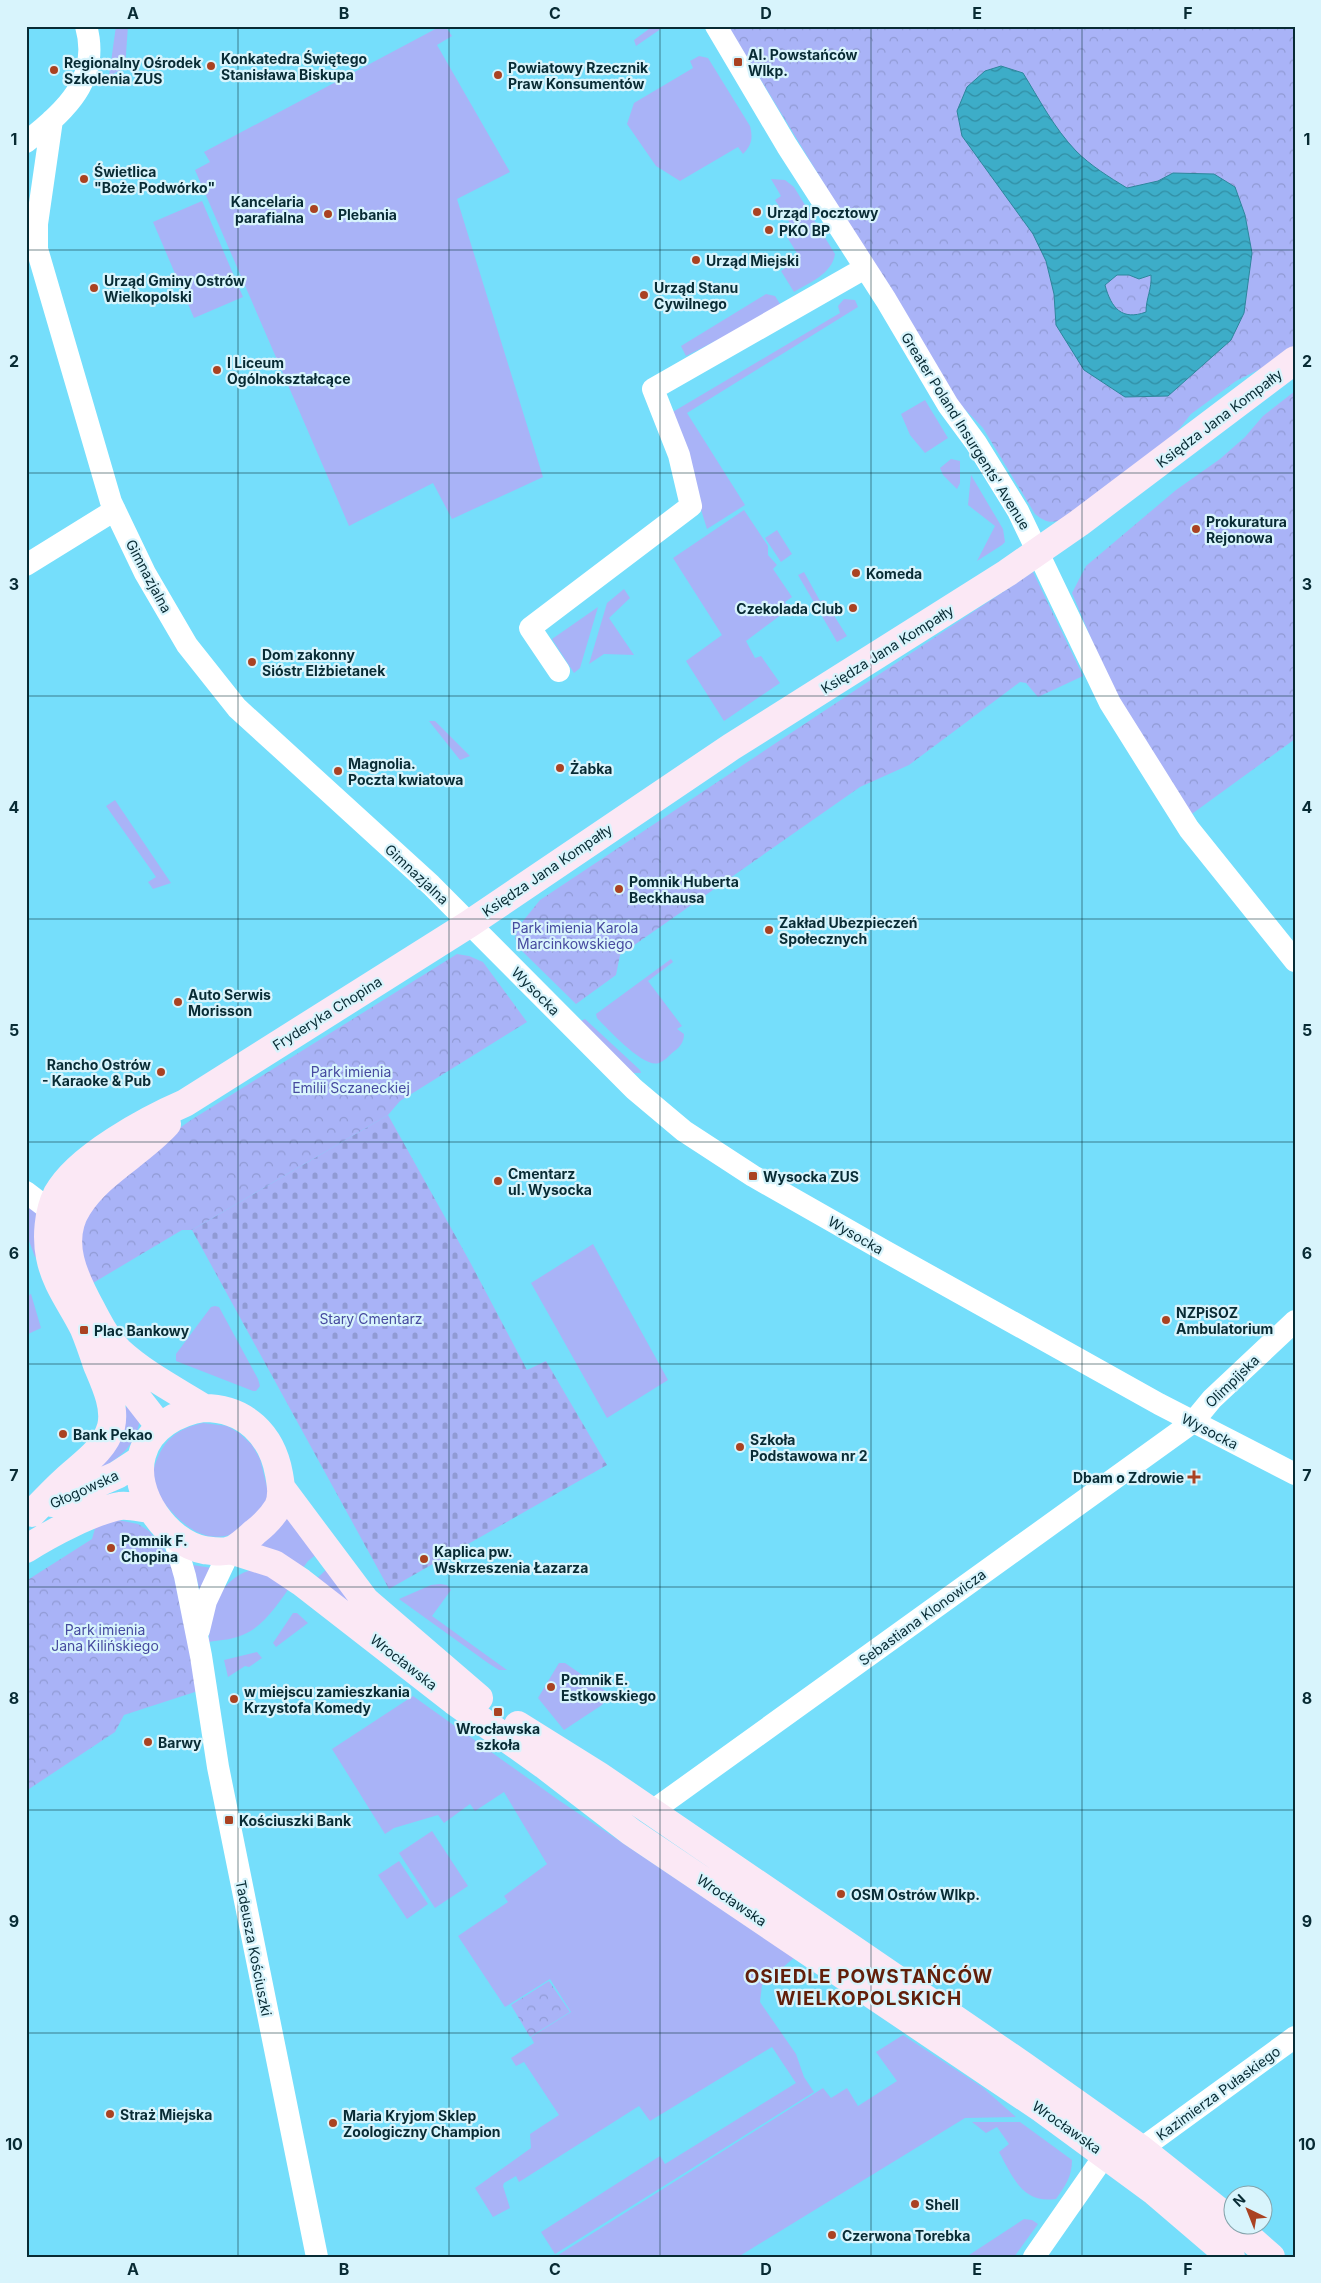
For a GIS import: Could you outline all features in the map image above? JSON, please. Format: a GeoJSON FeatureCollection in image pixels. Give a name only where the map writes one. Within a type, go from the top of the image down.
{"type":"FeatureCollection","features":[{"type":"Feature","properties":{"kind":"main road","name":"Księdza Jana Kompałły"},"geometry":{"type":"LineString","coordinates":[[469,924],[731,746],[1038,552],[1295,360]]}},
{"type":"Feature","properties":{"kind":"main road","name":"Fryderyka Chopina"},"geometry":{"type":"LineString","coordinates":[[64,1210],[57,1196],[67,1180],[96,1155],[151,1118],[186,1103],[469,924]]}},
{"type":"Feature","properties":{"kind":"main road"},"geometry":{"type":"LineString","coordinates":[[29,1515],[101,1447],[111,1425],[108,1394],[84,1330],[56,1277],[50,1258],[48,1235],[64,1210]]}},
{"type":"Feature","properties":{"kind":"main road"},"geometry":{"type":"LineString","coordinates":[[64,1210],[70,1230],[70,1259],[75,1278],[110,1341],[154,1378],[204,1408]]}},
{"type":"Feature","properties":{"kind":"main road"},"geometry":{"type":"LineString","coordinates":[[84,1330],[160,1427]]}},
{"type":"Feature","properties":{"kind":"main road"},"geometry":{"type":"LineString","coordinates":[[204,1408],[232,1412],[256,1427],[273,1451],[282,1489],[278,1506],[271,1516],[246,1540],[230,1550],[213,1552],[199,1549],[173,1535],[151,1509],[144,1489],[140,1460],[146,1445],[160,1427],[177,1415],[204,1408]]}},
{"type":"Feature","properties":{"kind":"main road","name":"Głogowska"},"geometry":{"type":"LineString","coordinates":[[29,1515],[61,1498],[117,1475],[140,1460]]}},
{"type":"Feature","properties":{"kind":"main road","name":"Wrocławska"},"geometry":{"type":"LineString","coordinates":[[282,1489],[365,1600],[472,1692],[498,1712],[651,1812],[1024,2066],[1140,2149],[1224,2215]]}},
{"type":"Feature","properties":{"kind":"main road","name":"Głogowska"},"geometry":{"type":"LineString","coordinates":[[26,1549],[59,1530],[113,1508],[127,1506],[151,1509]]}},
{"type":"Feature","properties":{"kind":"main road","name":"Wrocławska"},"geometry":{"type":"LineString","coordinates":[[230,1550],[274,1564],[301,1582],[454,1701],[559,1776],[631,1832],[1042,2109],[1106,2155],[1155,2192],[1231,2257]]}},
{"type":"Feature","properties":{"kind":"main road","name":"Wrocławska"},"geometry":{"type":"LineString","coordinates":[[1248,2236],[1271,2257]]}},
{"type":"Feature","properties":{"kind":"street"},"geometry":{"type":"LineString","coordinates":[[26,142],[68,105],[83,84],[87,73],[90,46],[86,26]]}},
{"type":"Feature","properties":{"kind":"street","name":"Greater Poland Insurgents' Avenue"},"geometry":{"type":"LineString","coordinates":[[716,26],[948,405],[976,443],[1018,511],[1072,620],[1095,675],[1115,712],[1189,829],[1295,960]]}},
{"type":"Feature","properties":{"kind":"street","name":"Gimnazjalna"},"geometry":{"type":"LineString","coordinates":[[52,120],[37,224],[37,249],[108,494],[145,573],[187,645],[237,708],[431,885],[469,924]]}},
{"type":"Feature","properties":{"kind":"street"},"geometry":{"type":"LineString","coordinates":[[558,671],[530,628],[691,506],[679,455],[653,389],[865,268]]}},
{"type":"Feature","properties":{"kind":"street"},"geometry":{"type":"LineString","coordinates":[[26,565],[115,510]]}},
{"type":"Feature","properties":{"kind":"street","name":"Wysocka"},"geometry":{"type":"LineString","coordinates":[[469,924],[648,1102],[704,1146],[874,1245],[1193,1422],[1295,1474]]}},
{"type":"Feature","properties":{"kind":"street"},"geometry":{"type":"LineString","coordinates":[[26,1192],[64,1210]]}},
{"type":"Feature","properties":{"kind":"street","name":"Olimpijska"},"geometry":{"type":"LineString","coordinates":[[1193,1422],[1212,1399],[1295,1321]]}},
{"type":"Feature","properties":{"kind":"street","name":"Sebastiana Klonowicza"},"geometry":{"type":"LineString","coordinates":[[651,1812],[1193,1422]]}},
{"type":"Feature","properties":{"kind":"street","name":"Tadeusza Kościuszki"},"geometry":{"type":"LineString","coordinates":[[173,1535],[185,1576],[216,1759],[317,2257]]}},
{"type":"Feature","properties":{"kind":"street","name":"Tadeusza Kościuszki"},"geometry":{"type":"LineString","coordinates":[[197,1638],[206,1601],[230,1550]]}},
{"type":"Feature","properties":{"kind":"street","name":"Kazimierza Pułaskiego"},"geometry":{"type":"LineString","coordinates":[[1140,2149],[1295,2037]]}},
{"type":"Feature","properties":{"kind":"street"},"geometry":{"type":"LineString","coordinates":[[1034,2257],[1106,2155],[1140,2149]]}},
{"type":"Feature","properties":{"kind":"green space"},"geometry":{"type":"Polygon","coordinates":[[[116,26],[128,26],[125,68],[109,76],[116,26]]]}},
{"type":"Feature","properties":{"kind":"green space"},"geometry":{"type":"Polygon","coordinates":[[[441,26],[445,26],[452,36],[437,45],[510,172],[457,199],[543,477],[452,519],[433,483],[349,526],[195,170],[210,162],[204,152],[441,26]]]}},
{"type":"Feature","properties":{"kind":"green space"},"geometry":{"type":"Polygon","coordinates":[[[653,26],[665,26],[636,46],[634,40],[653,26]]]}},
{"type":"Feature","properties":{"kind":"green space"},"geometry":{"type":"Polygon","coordinates":[[[728,26],[1295,26],[1295,347],[1276,361],[1236,381],[1191,414],[1168,443],[1065,518],[1053,522],[1042,519],[1035,514],[983,428],[955,399],[728,26]]]}},
{"type":"Feature","properties":{"kind":"green space"},"geometry":{"type":"Polygon","coordinates":[[[699,56],[708,58],[750,126],[751,141],[743,154],[738,147],[680,181],[656,166],[627,124],[634,103],[693,68],[690,61],[699,56]]]}},
{"type":"Feature","properties":{"kind":"green space"},"geometry":{"type":"Polygon","coordinates":[[[771,179],[785,180],[794,187],[835,254],[833,261],[825,272],[794,292],[781,271],[800,258],[787,237],[795,231],[775,200],[781,196],[771,179]]]}},
{"type":"Feature","properties":{"kind":"green space"},"geometry":{"type":"Polygon","coordinates":[[[202,201],[243,297],[194,318],[153,222],[202,201]]]}},
{"type":"Feature","properties":{"kind":"green space"},"geometry":{"type":"Polygon","coordinates":[[[766,294],[775,296],[782,307],[686,356],[681,346],[766,294]]]}},
{"type":"Feature","properties":{"kind":"green space"},"geometry":{"type":"Polygon","coordinates":[[[844,299],[855,300],[858,307],[687,413],[745,505],[707,529],[671,413],[840,313],[838,306],[844,299]]]}},
{"type":"Feature","properties":{"kind":"green space"},"geometry":{"type":"Polygon","coordinates":[[[1295,391],[1295,739],[1189,816],[1116,698],[1072,593],[1086,566],[1176,490],[1220,459],[1245,437],[1263,416],[1295,391]]]}},
{"type":"Feature","properties":{"kind":"green space"},"geometry":{"type":"Polygon","coordinates":[[[925,400],[948,438],[925,453],[910,435],[901,414],[925,400]]]}},
{"type":"Feature","properties":{"kind":"green space"},"geometry":{"type":"Polygon","coordinates":[[[951,459],[960,461],[960,483],[957,489],[943,475],[940,468],[951,459]]]}},
{"type":"Feature","properties":{"kind":"green space"},"geometry":{"type":"Polygon","coordinates":[[[971,475],[1003,529],[1005,542],[977,561],[995,526],[968,505],[971,475]]]}},
{"type":"Feature","properties":{"kind":"green space"},"geometry":{"type":"Polygon","coordinates":[[[744,510],[768,546],[768,555],[777,565],[773,569],[792,597],[785,602],[789,609],[746,641],[755,658],[761,656],[780,683],[724,721],[686,661],[722,635],[673,558],[744,510]]]}},
{"type":"Feature","properties":{"kind":"green space"},"geometry":{"type":"Polygon","coordinates":[[[777,530],[792,554],[781,562],[765,538],[777,530]]]}},
{"type":"Feature","properties":{"kind":"green space"},"geometry":{"type":"Polygon","coordinates":[[[804,572],[820,601],[824,600],[847,636],[837,642],[798,575],[804,572]]]}},
{"type":"Feature","properties":{"kind":"green space","name":"Park imienia Karola Marcinkowskiego"},"geometry":{"type":"Polygon","coordinates":[[[1033,572],[1083,676],[1038,697],[1026,683],[1020,682],[909,765],[860,787],[620,955],[616,975],[576,1004],[521,950],[515,938],[519,926],[540,900],[1033,572]]]}},
{"type":"Feature","properties":{"kind":"green space"},"geometry":{"type":"Polygon","coordinates":[[[624,589],[630,598],[609,618],[634,655],[604,654],[589,664],[607,603],[624,589]]]}},
{"type":"Feature","properties":{"kind":"green space"},"geometry":{"type":"Polygon","coordinates":[[[598,607],[580,668],[574,673],[552,639],[598,607]]]}},
{"type":"Feature","properties":{"kind":"green space"},"geometry":{"type":"Polygon","coordinates":[[[429,721],[435,721],[470,756],[460,760],[429,721]]]}},
{"type":"Feature","properties":{"kind":"green space"},"geometry":{"type":"Polygon","coordinates":[[[115,800],[171,883],[153,889],[148,882],[156,877],[106,806],[115,800]]]}},
{"type":"Feature","properties":{"kind":"green space","name":"Park imienia Emilii Sczaneckiej"},"geometry":{"type":"Polygon","coordinates":[[[457,954],[469,956],[483,962],[527,1022],[400,1101],[388,1115],[192,1230],[182,1230],[88,1286],[77,1226],[137,1158],[191,1120],[457,954]]]}},
{"type":"Feature","properties":{"kind":"green space"},"geometry":{"type":"Polygon","coordinates":[[[671,959],[673,962],[648,981],[682,1026],[677,1029],[684,1034],[684,1037],[679,1047],[666,1058],[659,1063],[652,1063],[626,1047],[597,1018],[596,1014],[671,959]]]}},
{"type":"Feature","properties":{"kind":"green space"},"geometry":{"type":"Polygon","coordinates":[[[585,1019],[641,1073],[633,1073],[581,1021],[585,1019]]]}},
{"type":"Feature","properties":{"kind":"green space","name":"Stary Cmentarz"},"geometry":{"type":"Polygon","coordinates":[[[388,1115],[470,1262],[527,1370],[546,1361],[607,1465],[389,1589],[192,1230],[388,1115]]]}},
{"type":"Feature","properties":{"kind":"green space"},"geometry":{"type":"Polygon","coordinates":[[[26,1203],[36,1213],[38,1256],[35,1257],[26,1233],[26,1203]]]}},
{"type":"Feature","properties":{"kind":"green space"},"geometry":{"type":"Polygon","coordinates":[[[593,1244],[668,1380],[607,1418],[531,1283],[593,1244]]]}},
{"type":"Feature","properties":{"kind":"green space"},"geometry":{"type":"Polygon","coordinates":[[[31,1294],[41,1328],[26,1335],[26,1297],[31,1294]]]}},
{"type":"Feature","properties":{"kind":"green space"},"geometry":{"type":"Polygon","coordinates":[[[211,1307],[219,1307],[258,1379],[260,1386],[256,1391],[176,1361],[176,1354],[211,1307]]]}},
{"type":"Feature","properties":{"kind":"green space"},"geometry":{"type":"Polygon","coordinates":[[[133,1403],[140,1420],[134,1439],[118,1457],[94,1472],[124,1409],[133,1403]]]}},
{"type":"Feature","properties":{"kind":"green space"},"geometry":{"type":"Polygon","coordinates":[[[203,1423],[227,1426],[239,1433],[252,1445],[260,1459],[271,1503],[240,1530],[221,1537],[208,1536],[186,1525],[166,1506],[150,1485],[156,1462],[165,1444],[180,1431],[203,1423]]]}},
{"type":"Feature","properties":{"kind":"green space"},"geometry":{"type":"Polygon","coordinates":[[[285,1512],[317,1554],[308,1561],[300,1572],[253,1542],[285,1512]]]}},
{"type":"Feature","properties":{"kind":"green space","name":"Park imienia Jana Kilińskiego"},"geometry":{"type":"Polygon","coordinates":[[[118,1520],[138,1524],[149,1531],[170,1557],[198,1691],[124,1715],[115,1732],[26,1791],[26,1581],[92,1539],[96,1525],[118,1520]]]}},
{"type":"Feature","properties":{"kind":"green space"},"geometry":{"type":"Polygon","coordinates":[[[193,1565],[212,1568],[201,1595],[193,1565]]]}},
{"type":"Feature","properties":{"kind":"green space"},"geometry":{"type":"Polygon","coordinates":[[[256,1569],[292,1584],[269,1614],[256,1627],[236,1637],[209,1642],[211,1618],[219,1596],[234,1578],[256,1569]]]}},
{"type":"Feature","properties":{"kind":"green space"},"geometry":{"type":"Polygon","coordinates":[[[327,1569],[366,1615],[314,1581],[327,1569]]]}},
{"type":"Feature","properties":{"kind":"green space"},"geometry":{"type":"Polygon","coordinates":[[[431,1585],[447,1585],[451,1590],[432,1616],[507,1670],[499,1670],[488,1663],[399,1599],[431,1585]]]}},
{"type":"Feature","properties":{"kind":"green space"},"geometry":{"type":"Polygon","coordinates":[[[293,1613],[297,1613],[308,1623],[276,1647],[273,1643],[293,1613]]]}},
{"type":"Feature","properties":{"kind":"green space"},"geometry":{"type":"Polygon","coordinates":[[[257,1652],[262,1658],[249,1667],[245,1666],[228,1677],[224,1660],[257,1652]]]}},
{"type":"Feature","properties":{"kind":"green space"},"geometry":{"type":"Polygon","coordinates":[[[559,1663],[565,1663],[610,1694],[602,1705],[564,1730],[538,1698],[559,1663]]]}},
{"type":"Feature","properties":{"kind":"green space"},"geometry":{"type":"Polygon","coordinates":[[[413,1696],[557,1799],[795,1957],[762,1985],[760,2002],[796,2054],[804,2077],[814,2092],[555,2254],[541,2232],[660,2156],[665,2164],[796,2083],[772,2047],[650,2121],[639,2106],[519,2182],[516,2176],[504,2183],[503,2186],[510,2208],[493,2217],[475,2188],[531,2148],[530,2134],[559,2115],[524,2062],[516,2066],[511,2058],[534,2043],[531,2037],[571,2012],[550,1979],[505,2007],[458,1936],[508,1902],[504,1896],[547,1864],[504,1792],[475,1811],[470,1804],[444,1823],[438,1815],[394,1828],[385,1834],[332,1749],[413,1696]]]}},
{"type":"Feature","properties":{"kind":"green space"},"geometry":{"type":"Polygon","coordinates":[[[432,1831],[468,1886],[435,1908],[399,1853],[432,1831]]]}},
{"type":"Feature","properties":{"kind":"green space"},"geometry":{"type":"Polygon","coordinates":[[[399,1861],[428,1904],[407,1919],[378,1875],[399,1861]]]}},
{"type":"Feature","properties":{"kind":"green space"},"geometry":{"type":"Polygon","coordinates":[[[549,1981],[570,2012],[530,2037],[511,2005],[549,1981]]]}},
{"type":"Feature","properties":{"kind":"green space"},"geometry":{"type":"Polygon","coordinates":[[[903,2035],[982,2087],[1016,2117],[965,2118],[738,2257],[555,2257],[823,2088],[831,2098],[847,2088],[858,2106],[897,2081],[876,2052],[903,2035]]]}},
{"type":"Feature","properties":{"kind":"green space"},"geometry":{"type":"Polygon","coordinates":[[[972,2122],[1020,2122],[1072,2160],[1069,2176],[1056,2199],[1035,2197],[1020,2187],[999,2152],[1009,2144],[997,2127],[986,2133],[972,2122]]]}},
{"type":"Feature","properties":{"kind":"green space"},"geometry":{"type":"Polygon","coordinates":[[[1024,2219],[1032,2220],[1038,2224],[1014,2257],[966,2257],[1024,2219]]]}},
{"type":"Feature","properties":{"kind":"water"},"geometry":{"type":"Polygon","coordinates":[[[1001,66],[1023,73],[1054,123],[1076,151],[1094,166],[1127,188],[1158,181],[1173,173],[1214,174],[1235,187],[1245,215],[1252,253],[1244,313],[1231,340],[1168,396],[1125,397],[1084,370],[1056,325],[1054,294],[1046,261],[1033,234],[962,136],[957,111],[967,87],[985,71],[1001,66]],[[1117,275],[1105,285],[1111,300],[1119,311],[1124,313],[1130,315],[1146,312],[1151,275],[1139,279],[1129,275],[1117,275]]]}},
{"type":"Feature","properties":{"kind":"place","name":"Al. Powstańców Wlkp."},"geometry":{"type":"Point","coordinates":[738,62]}},
{"type":"Feature","properties":{"kind":"place","name":"Konkatedra Świętego Stanisława Biskupa"},"geometry":{"type":"Point","coordinates":[211,66]}},
{"type":"Feature","properties":{"kind":"place","name":"Regionalny Ośrodek Szkolenia ZUS"},"geometry":{"type":"Point","coordinates":[54,70]}},
{"type":"Feature","properties":{"kind":"place","name":"Powiatowy Rzecznik Praw Konsumentów"},"geometry":{"type":"Point","coordinates":[498,75]}},
{"type":"Feature","properties":{"kind":"place","name":"Świetlica \"Boże Podwórko\""},"geometry":{"type":"Point","coordinates":[84,179]}},
{"type":"Feature","properties":{"kind":"place","name":"Kancelaria parafialna"},"geometry":{"type":"Point","coordinates":[314,209]}},
{"type":"Feature","properties":{"kind":"place","name":"Urząd Pocztowy"},"geometry":{"type":"Point","coordinates":[757,212]}},
{"type":"Feature","properties":{"kind":"place","name":"Plebania"},"geometry":{"type":"Point","coordinates":[328,214]}},
{"type":"Feature","properties":{"kind":"place","name":"PKO BP"},"geometry":{"type":"Point","coordinates":[769,230]}},
{"type":"Feature","properties":{"kind":"place","name":"Urząd Miejski"},"geometry":{"type":"Point","coordinates":[696,260]}},
{"type":"Feature","properties":{"kind":"place","name":"Urząd Gminy Ostrów Wielkopolski"},"geometry":{"type":"Point","coordinates":[94,288]}},
{"type":"Feature","properties":{"kind":"place","name":"Urząd Stanu Cywilnego"},"geometry":{"type":"Point","coordinates":[644,295]}},
{"type":"Feature","properties":{"kind":"place","name":"I Liceum Ogólnokształcące"},"geometry":{"type":"Point","coordinates":[217,370]}},
{"type":"Feature","properties":{"kind":"place","name":"Prokuratura Rejonowa"},"geometry":{"type":"Point","coordinates":[1196,529]}},
{"type":"Feature","properties":{"kind":"place","name":"Komeda"},"geometry":{"type":"Point","coordinates":[856,573]}},
{"type":"Feature","properties":{"kind":"place","name":"Czekolada Club"},"geometry":{"type":"Point","coordinates":[853,608]}},
{"type":"Feature","properties":{"kind":"place","name":"Dom zakonny Sióstr Elżbietanek"},"geometry":{"type":"Point","coordinates":[252,662]}},
{"type":"Feature","properties":{"kind":"place","name":"Żabka"},"geometry":{"type":"Point","coordinates":[560,768]}},
{"type":"Feature","properties":{"kind":"place","name":"Magnolia. Poczta kwiatowa"},"geometry":{"type":"Point","coordinates":[338,771]}},
{"type":"Feature","properties":{"kind":"place","name":"Pomnik Huberta Beckhausa"},"geometry":{"type":"Point","coordinates":[619,889]}},
{"type":"Feature","properties":{"kind":"place","name":"Zakład Ubezpieczeń Społecznych"},"geometry":{"type":"Point","coordinates":[769,930]}},
{"type":"Feature","properties":{"kind":"place","name":"Auto Serwis Morisson"},"geometry":{"type":"Point","coordinates":[178,1002]}},
{"type":"Feature","properties":{"kind":"place","name":"Rancho Ostrów - Karaoke & Pub"},"geometry":{"type":"Point","coordinates":[161,1072]}},
{"type":"Feature","properties":{"kind":"place","name":"Wysocka ZUS"},"geometry":{"type":"Point","coordinates":[753,1176]}},
{"type":"Feature","properties":{"kind":"place","name":"Cmentarz ul. Wysocka"},"geometry":{"type":"Point","coordinates":[498,1181]}},
{"type":"Feature","properties":{"kind":"place","name":"NZPiSOZ Ambulatorium"},"geometry":{"type":"Point","coordinates":[1166,1320]}},
{"type":"Feature","properties":{"kind":"place","name":"Plac Bankowy"},"geometry":{"type":"Point","coordinates":[84,1330]}},
{"type":"Feature","properties":{"kind":"place","name":"Bank Pekao"},"geometry":{"type":"Point","coordinates":[63,1434]}},
{"type":"Feature","properties":{"kind":"place","name":"Szkoła Podstawowa nr 2"},"geometry":{"type":"Point","coordinates":[740,1447]}},
{"type":"Feature","properties":{"kind":"place","name":"Dbam o Zdrowie"},"geometry":{"type":"Point","coordinates":[1194,1477]}},
{"type":"Feature","properties":{"kind":"place","name":"Pomnik F. Chopina"},"geometry":{"type":"Point","coordinates":[111,1548]}},
{"type":"Feature","properties":{"kind":"place","name":"Kaplica pw. Wskrzeszenia Łazarza"},"geometry":{"type":"Point","coordinates":[424,1559]}},
{"type":"Feature","properties":{"kind":"place","name":"Pomnik E. Estkowskiego"},"geometry":{"type":"Point","coordinates":[551,1687]}},
{"type":"Feature","properties":{"kind":"place","name":"w miejscu zamieszkania Krzystofa Komedy"},"geometry":{"type":"Point","coordinates":[234,1699]}},
{"type":"Feature","properties":{"kind":"place","name":"Wrocławska szkoła"},"geometry":{"type":"Point","coordinates":[498,1712]}},
{"type":"Feature","properties":{"kind":"place","name":"Barwy"},"geometry":{"type":"Point","coordinates":[148,1742]}},
{"type":"Feature","properties":{"kind":"place","name":"Kościuszki Bank"},"geometry":{"type":"Point","coordinates":[229,1820]}},
{"type":"Feature","properties":{"kind":"place","name":"OSM Ostrów Wlkp."},"geometry":{"type":"Point","coordinates":[841,1894]}},
{"type":"Feature","properties":{"kind":"place","name":"Straż Miejska"},"geometry":{"type":"Point","coordinates":[110,2114]}},
{"type":"Feature","properties":{"kind":"place","name":"Maria Kryjom Sklep Zoologiczny Champion"},"geometry":{"type":"Point","coordinates":[333,2123]}},
{"type":"Feature","properties":{"kind":"place","name":"Shell"},"geometry":{"type":"Point","coordinates":[915,2204]}},
{"type":"Feature","properties":{"kind":"place","name":"Czerwona Torebka"},"geometry":{"type":"Point","coordinates":[832,2235]}},
{"type":"Feature","properties":{"kind":"district","name":"OSIEDLE POWSTAŃCÓW WIELKOPOLSKICH"},"geometry":{"type":"Point","coordinates":[869,1987]}}]}
